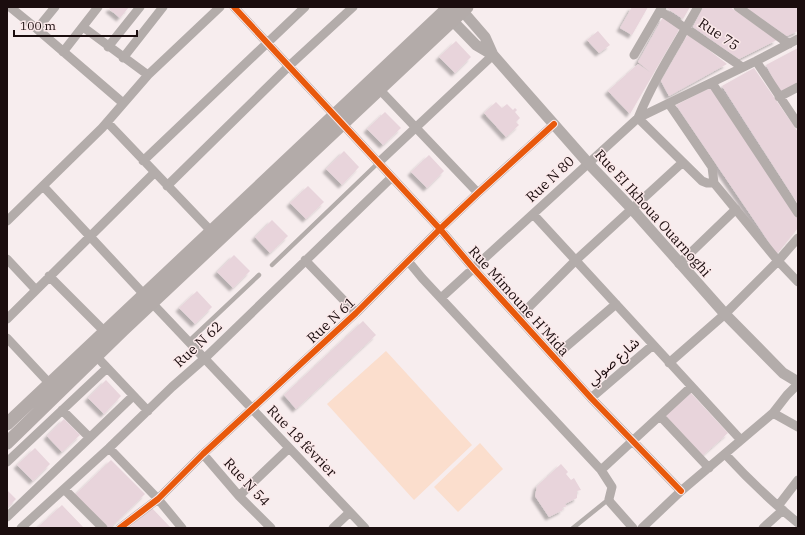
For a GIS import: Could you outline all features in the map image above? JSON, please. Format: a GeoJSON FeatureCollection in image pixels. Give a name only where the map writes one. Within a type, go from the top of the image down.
{"type":"FeatureCollection","features":[{"type":"Feature","properties":{"kind":"main road"},"geometry":{"type":"LineString","coordinates":[[8,422],[105,332],[148,299],[339,120],[446,11],[463,8]]}},
{"type":"Feature","properties":{"kind":"main road"},"geometry":{"type":"LineString","coordinates":[[7,443],[96,357],[211,231],[339,120],[380,90],[446,11]]}},
{"type":"Feature","properties":{"kind":"street"},"geometry":{"type":"LineString","coordinates":[[10,7],[123,103]]}},
{"type":"Feature","properties":{"kind":"street"},"geometry":{"type":"LineString","coordinates":[[37,29],[55,7]]}},
{"type":"Feature","properties":{"kind":"street"},"geometry":{"type":"LineString","coordinates":[[63,52],[98,7]]}},
{"type":"Feature","properties":{"kind":"street"},"geometry":{"type":"LineString","coordinates":[[108,47],[140,7]]}},
{"type":"Feature","properties":{"kind":"street"},"geometry":{"type":"LineString","coordinates":[[123,58],[163,7]]}},
{"type":"Feature","properties":{"kind":"street"},"geometry":{"type":"LineString","coordinates":[[7,221],[107,122],[148,75],[220,7]]}},
{"type":"Feature","properties":{"kind":"street","name":"Rue Mimoune H'Mida"},"geometry":{"type":"LineString","coordinates":[[234,7],[391,178],[440,229],[473,268],[591,398],[680,491]]}},
{"type":"Feature","properties":{"kind":"street"},"geometry":{"type":"LineString","coordinates":[[143,161],[305,7]]}},
{"type":"Feature","properties":{"kind":"street"},"geometry":{"type":"LineString","coordinates":[[167,186],[289,66],[353,7]]}},
{"type":"Feature","properties":{"kind":"street","name":"Rue N 80"},"geometry":{"type":"LineString","coordinates":[[441,298],[638,118],[654,83],[698,7]]}},
{"type":"Feature","properties":{"kind":"street"},"geometry":{"type":"LineString","coordinates":[[738,7],[789,44]]}},
{"type":"Feature","properties":{"kind":"street"},"geometry":{"type":"LineString","coordinates":[[463,8],[485,36],[493,55]]}},
{"type":"Feature","properties":{"kind":"street"},"geometry":{"type":"LineString","coordinates":[[634,55],[661,9]]}},
{"type":"Feature","properties":{"kind":"street","name":"Rue 75"},"geometry":{"type":"LineString","coordinates":[[661,9],[685,28],[742,67]]}},
{"type":"Feature","properties":{"kind":"street"},"geometry":{"type":"LineString","coordinates":[[446,11],[476,44],[493,55]]}},
{"type":"Feature","properties":{"kind":"street"},"geometry":{"type":"LineString","coordinates":[[83,27],[108,47],[148,75]]}},
{"type":"Feature","properties":{"kind":"street"},"geometry":{"type":"LineString","coordinates":[[714,182],[707,183],[702,181],[638,118],[712,83],[798,39]]}},
{"type":"Feature","properties":{"kind":"street"},"geometry":{"type":"LineString","coordinates":[[378,163],[493,55]]}},
{"type":"Feature","properties":{"kind":"street","name":"Rue EI Ikhoua Ouarnoghi"},"geometry":{"type":"LineString","coordinates":[[493,55],[588,163],[632,209],[679,264],[725,314],[783,373],[798,383]]}},
{"type":"Feature","properties":{"kind":"street"},"geometry":{"type":"LineString","coordinates":[[756,61],[798,124]]}},
{"type":"Feature","properties":{"kind":"street"},"geometry":{"type":"LineString","coordinates":[[712,83],[798,213]]}},
{"type":"Feature","properties":{"kind":"street"},"geometry":{"type":"LineString","coordinates":[[779,96],[798,87]]}},
{"type":"Feature","properties":{"kind":"street"},"geometry":{"type":"LineString","coordinates":[[380,90],[478,193]]}},
{"type":"Feature","properties":{"kind":"street"},"geometry":{"type":"LineString","coordinates":[[669,104],[712,168],[714,182],[778,261],[798,282]]}},
{"type":"Feature","properties":{"kind":"street"},"geometry":{"type":"LineString","coordinates":[[107,122],[154,173],[211,231]]}},
{"type":"Feature","properties":{"kind":"street","name":"Rue N 61"},"geometry":{"type":"LineString","coordinates":[[120,528],[158,499],[203,454],[356,313],[478,193],[554,124]]}},
{"type":"Feature","properties":{"kind":"street"},"geometry":{"type":"LineString","coordinates":[[518,318],[575,261],[683,162]]}},
{"type":"Feature","properties":{"kind":"street"},"geometry":{"type":"LineString","coordinates":[[7,319],[154,173]]}},
{"type":"Feature","properties":{"kind":"street","name":"Rue N 62"},"geometry":{"type":"LineString","coordinates":[[21,528],[204,359],[391,178]]}},
{"type":"Feature","properties":{"kind":"street","name":"Rue 18 février"},"geometry":{"type":"LineString","coordinates":[[42,186],[365,528]]}},
{"type":"Feature","properties":{"kind":"street"},"geometry":{"type":"LineString","coordinates":[[679,264],[736,209]]}},
{"type":"Feature","properties":{"kind":"street"},"geometry":{"type":"LineString","coordinates":[[532,214],[740,439]]}},
{"type":"Feature","properties":{"kind":"street"},"geometry":{"type":"LineString","coordinates":[[669,363],[725,314],[778,261],[798,238]]}},
{"type":"Feature","properties":{"kind":"street"},"geometry":{"type":"LineString","coordinates":[[7,259],[36,290]]}},
{"type":"Feature","properties":{"kind":"street"},"geometry":{"type":"LineString","coordinates":[[305,260],[356,313]]}},
{"type":"Feature","properties":{"kind":"street"},"geometry":{"type":"LineString","coordinates":[[408,261],[422,278],[601,470],[612,487],[609,499],[614,507],[633,528]]}},
{"type":"Feature","properties":{"kind":"street"},"geometry":{"type":"LineString","coordinates":[[50,276],[105,332]]}},
{"type":"Feature","properties":{"kind":"street"},"geometry":{"type":"LineString","coordinates":[[554,357],[616,304]]}},
{"type":"Feature","properties":{"kind":"street"},"geometry":{"type":"LineString","coordinates":[[7,338],[50,384]]}},
{"type":"Feature","properties":{"kind":"street","name":"شارع صولي"},"geometry":{"type":"LineString","coordinates":[[591,398],[653,345]]}},
{"type":"Feature","properties":{"kind":"street"},"geometry":{"type":"LineString","coordinates":[[96,357],[148,411]]}},
{"type":"Feature","properties":{"kind":"street"},"geometry":{"type":"LineString","coordinates":[[7,462],[107,368]]}},
{"type":"Feature","properties":{"kind":"street"},"geometry":{"type":"LineString","coordinates":[[642,528],[680,491],[709,468],[740,439],[772,413],[798,383]]}},
{"type":"Feature","properties":{"kind":"street"},"geometry":{"type":"LineString","coordinates":[[601,470],[692,387]]}},
{"type":"Feature","properties":{"kind":"street"},"geometry":{"type":"LineString","coordinates":[[7,517],[133,396]]}},
{"type":"Feature","properties":{"kind":"street"},"geometry":{"type":"LineString","coordinates":[[62,410],[89,437]]}},
{"type":"Feature","properties":{"kind":"street"},"geometry":{"type":"LineString","coordinates":[[772,413],[798,427]]}},
{"type":"Feature","properties":{"kind":"street"},"geometry":{"type":"LineString","coordinates":[[660,416],[709,468]]}},
{"type":"Feature","properties":{"kind":"street"},"geometry":{"type":"LineString","coordinates":[[109,448],[158,499],[182,528]]}},
{"type":"Feature","properties":{"kind":"street"},"geometry":{"type":"LineString","coordinates":[[239,496],[289,448]]}},
{"type":"Feature","properties":{"kind":"street","name":"Rue N 54"},"geometry":{"type":"LineString","coordinates":[[203,454],[239,496],[271,528]]}},
{"type":"Feature","properties":{"kind":"street"},"geometry":{"type":"LineString","coordinates":[[725,454],[780,508],[798,523]]}},
{"type":"Feature","properties":{"kind":"street"},"geometry":{"type":"LineString","coordinates":[[763,528],[780,508],[798,480]]}},
{"type":"Feature","properties":{"kind":"street"},"geometry":{"type":"LineString","coordinates":[[64,489],[103,528]]}},
{"type":"Feature","properties":{"kind":"street"},"geometry":{"type":"LineString","coordinates":[[333,528],[350,512]]}},
{"type":"Feature","properties":{"kind":"lane"},"geometry":{"type":"LineString","coordinates":[[272,265],[378,163]]}},
{"type":"Feature","properties":{"kind":"lane"},"geometry":{"type":"LineString","coordinates":[[188,342],[259,275]]}},
{"type":"Feature","properties":{"kind":"lane"},"geometry":{"type":"LineString","coordinates":[[573,528],[609,499]]}},
{"type":"Feature","properties":{"kind":"shaded area"},"geometry":{"type":"Polygon","coordinates":[[[386,351],[472,445],[414,500],[327,404],[386,351]]]}},
{"type":"Feature","properties":{"kind":"shaded area"},"geometry":{"type":"Polygon","coordinates":[[[480,443],[503,469],[458,512],[434,487],[480,443]]]}},
{"type":"Feature","properties":{"kind":"building"},"geometry":{"type":"Polygon","coordinates":[[[111,7],[129,7],[120,18],[109,9],[111,7]]]}},
{"type":"Feature","properties":{"kind":"building"},"geometry":{"type":"Polygon","coordinates":[[[632,7],[648,7],[632,35],[620,28],[632,7]]]}},
{"type":"Feature","properties":{"kind":"building"},"geometry":{"type":"Polygon","coordinates":[[[665,7],[690,7],[683,19],[665,7]]]}},
{"type":"Feature","properties":{"kind":"building"},"geometry":{"type":"Polygon","coordinates":[[[703,7],[730,7],[777,40],[739,59],[693,27],[703,7]]]}},
{"type":"Feature","properties":{"kind":"building"},"geometry":{"type":"Polygon","coordinates":[[[745,7],[798,7],[798,31],[787,36],[745,7]]]}},
{"type":"Feature","properties":{"kind":"building"},"geometry":{"type":"Polygon","coordinates":[[[663,17],[680,28],[630,114],[608,91],[638,64],[650,72],[638,62],[663,17]]]}},
{"type":"Feature","properties":{"kind":"building"},"geometry":{"type":"Polygon","coordinates":[[[598,31],[610,45],[599,53],[587,40],[598,31]]]}},
{"type":"Feature","properties":{"kind":"building"},"geometry":{"type":"Polygon","coordinates":[[[688,34],[727,64],[669,96],[661,81],[688,34]]]}},
{"type":"Feature","properties":{"kind":"building"},"geometry":{"type":"Polygon","coordinates":[[[456,41],[471,57],[455,73],[439,57],[456,41]]]}},
{"type":"Feature","properties":{"kind":"building"},"geometry":{"type":"Polygon","coordinates":[[[798,48],[798,84],[781,93],[766,65],[798,48]]]}},
{"type":"Feature","properties":{"kind":"building"},"geometry":{"type":"Polygon","coordinates":[[[754,68],[798,132],[798,204],[722,86],[754,68]]]}},
{"type":"Feature","properties":{"kind":"building"},"geometry":{"type":"Polygon","coordinates":[[[712,87],[798,218],[798,228],[777,254],[676,105],[712,87]]]}},
{"type":"Feature","properties":{"kind":"building"},"geometry":{"type":"Polygon","coordinates":[[[496,102],[502,108],[507,104],[513,110],[515,108],[517,110],[515,112],[520,118],[516,122],[519,125],[506,137],[484,113],[496,102]]]}},
{"type":"Feature","properties":{"kind":"building"},"geometry":{"type":"Polygon","coordinates":[[[385,112],[401,128],[383,145],[367,129],[385,112]]]}},
{"type":"Feature","properties":{"kind":"building"},"geometry":{"type":"Polygon","coordinates":[[[344,151],[359,167],[342,185],[326,169],[344,151]]]}},
{"type":"Feature","properties":{"kind":"building"},"geometry":{"type":"Polygon","coordinates":[[[429,155],[444,171],[427,188],[411,172],[429,155]]]}},
{"type":"Feature","properties":{"kind":"building"},"geometry":{"type":"Polygon","coordinates":[[[308,186],[324,202],[306,219],[290,203],[308,186]]]}},
{"type":"Feature","properties":{"kind":"building"},"geometry":{"type":"Polygon","coordinates":[[[272,220],[288,236],[270,253],[255,237],[272,220]]]}},
{"type":"Feature","properties":{"kind":"building"},"geometry":{"type":"Polygon","coordinates":[[[234,255],[250,271],[233,288],[217,272],[234,255]]]}},
{"type":"Feature","properties":{"kind":"building"},"geometry":{"type":"Polygon","coordinates":[[[197,291],[212,307],[195,324],[179,308],[197,291]]]}},
{"type":"Feature","properties":{"kind":"building"},"geometry":{"type":"Polygon","coordinates":[[[363,321],[376,335],[296,409],[284,395],[363,321]]]}},
{"type":"Feature","properties":{"kind":"building"},"geometry":{"type":"Polygon","coordinates":[[[106,380],[121,396],[104,414],[88,398],[106,380]]]}},
{"type":"Feature","properties":{"kind":"building"},"geometry":{"type":"Polygon","coordinates":[[[690,392],[728,433],[702,456],[665,415],[690,392]]]}},
{"type":"Feature","properties":{"kind":"building"},"geometry":{"type":"Polygon","coordinates":[[[64,419],[80,435],[62,452],[47,436],[64,419]]]}},
{"type":"Feature","properties":{"kind":"building"},"geometry":{"type":"Polygon","coordinates":[[[35,448],[50,464],[33,481],[17,465],[35,448]]]}},
{"type":"Feature","properties":{"kind":"building"},"geometry":{"type":"Polygon","coordinates":[[[111,460],[145,494],[110,528],[105,528],[74,496],[111,460]]]}},
{"type":"Feature","properties":{"kind":"building"},"geometry":{"type":"Polygon","coordinates":[[[561,464],[568,472],[566,474],[571,480],[574,478],[581,490],[577,491],[577,498],[565,504],[567,506],[562,508],[563,510],[549,517],[535,496],[537,486],[561,464]]]}},
{"type":"Feature","properties":{"kind":"building"},"geometry":{"type":"Polygon","coordinates":[[[7,490],[16,499],[7,508],[7,490]]]}},
{"type":"Feature","properties":{"kind":"building"},"geometry":{"type":"Polygon","coordinates":[[[62,505],[84,528],[37,528],[62,505]]]}},
{"type":"Feature","properties":{"kind":"building"},"geometry":{"type":"Polygon","coordinates":[[[151,507],[171,528],[129,528],[151,507]]]}},
{"type":"Feature","properties":{"kind":"cycle path"},"geometry":{"type":"LineString","coordinates":[[234,7],[440,229],[473,268],[591,398],[681,491]]}},
{"type":"Feature","properties":{"kind":"cycle path"},"geometry":{"type":"LineString","coordinates":[[120,528],[158,499],[203,454],[356,313],[478,193],[554,124]]}}]}
